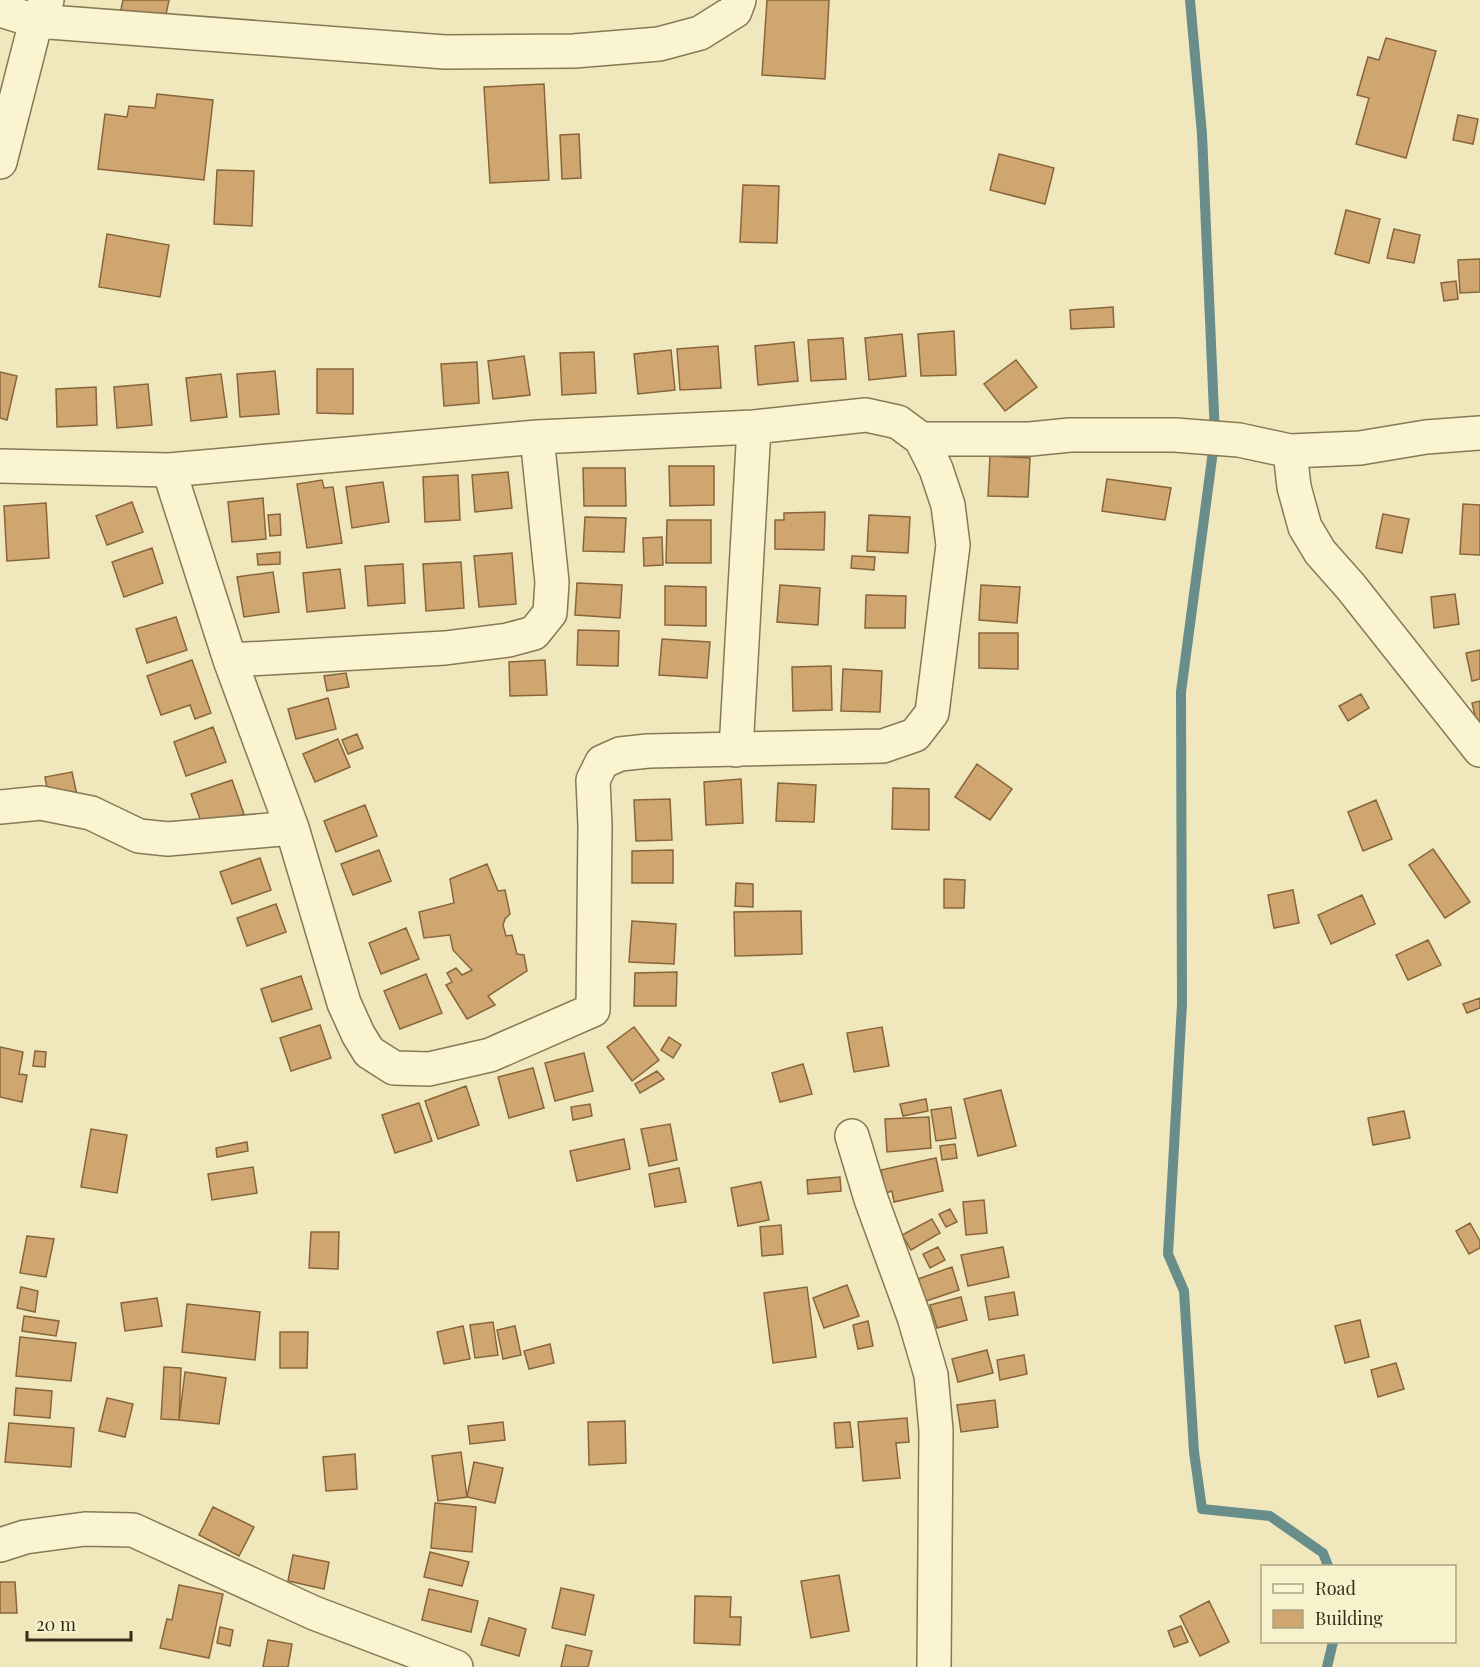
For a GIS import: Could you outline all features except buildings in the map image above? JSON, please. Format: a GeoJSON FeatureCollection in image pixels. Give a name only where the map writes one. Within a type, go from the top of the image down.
{"type":"FeatureCollection","features":[{"type":"Feature","properties":{"kind":"street"},"geometry":{"type":"LineString","coordinates":[[0,10],[41,11],[445,52],[574,51],[659,44],[700,33],[735,11],[739,0]]}},
{"type":"Feature","properties":{"kind":"street"},"geometry":{"type":"LineString","coordinates":[[0,162],[41,11]]}},
{"type":"Feature","properties":{"kind":"street"},"geometry":{"type":"LineString","coordinates":[[0,466],[169,470],[537,437],[754,427],[866,415],[898,422],[921,439],[936,469],[948,505],[953,545],[932,713],[915,735],[883,746],[648,751],[620,754],[602,762],[593,780],[595,826],[593,1010],[490,1055],[429,1068],[394,1068],[369,1052],[344,1003],[292,828],[230,660],[169,470]]}},
{"type":"Feature","properties":{"kind":"street"},"geometry":{"type":"LineString","coordinates":[[736,750],[754,427]]}},
{"type":"Feature","properties":{"kind":"street"},"geometry":{"type":"LineString","coordinates":[[921,439],[1175,435],[1239,440],[1290,451],[1360,448],[1426,437],[1480,433]]}},
{"type":"Feature","properties":{"kind":"street"},"geometry":{"type":"LineString","coordinates":[[230,660],[445,648],[534,633],[550,613],[552,582],[537,437]]}},
{"type":"Feature","properties":{"kind":"street"},"geometry":{"type":"LineString","coordinates":[[1290,451],[1294,487],[1302,517],[1305,527],[1320,552],[1351,587],[1480,750]]}},
{"type":"Feature","properties":{"kind":"street"},"geometry":{"type":"LineString","coordinates":[[0,807],[41,803],[91,813],[139,836],[168,839],[292,828]]}},
{"type":"Feature","properties":{"kind":"street"},"geometry":{"type":"LineString","coordinates":[[852,1136],[871,1199],[914,1317],[931,1375],[936,1430],[934,1667]]}},
{"type":"Feature","properties":{"kind":"street"},"geometry":{"type":"LineString","coordinates":[[0,1545],[25,1537],[85,1530],[133,1530],[314,1613],[456,1667]]}},
{"type":"Feature","properties":{"kind":"waterway"},"geometry":{"type":"LineString","coordinates":[[1190,0],[1202,134],[1215,436],[1181,692],[1182,1004],[1168,1254],[1184,1291],[1194,1452],[1202,1509],[1270,1516],[1323,1553],[1328,1565]]}},
{"type":"Feature","properties":{"kind":"waterway"},"geometry":{"type":"LineString","coordinates":[[1327,1667],[1333,1643]]}}]}
